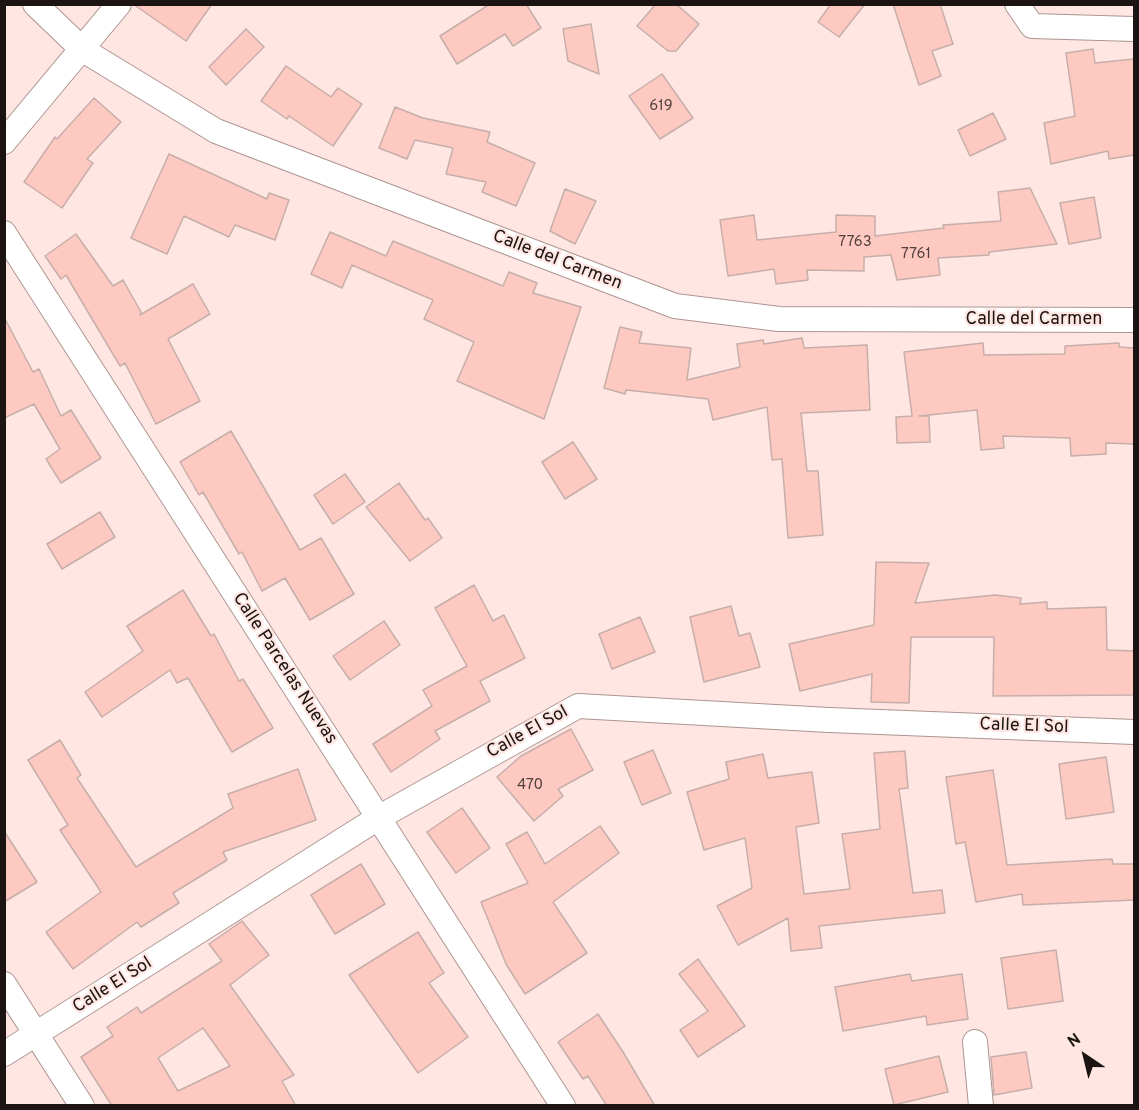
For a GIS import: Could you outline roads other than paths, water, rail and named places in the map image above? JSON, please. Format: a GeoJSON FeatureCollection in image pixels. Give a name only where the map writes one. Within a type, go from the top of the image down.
{"type":"FeatureCollection","features":[{"type":"Feature","properties":{"kind":"street","name":"Calle del Carmen"},"geometry":{"type":"LineString","coordinates":[[35,4],[84,50],[216,131],[675,306],[779,319],[1134,320]]}},
{"type":"Feature","properties":{"kind":"street"},"geometry":{"type":"LineString","coordinates":[[4,142],[84,50],[119,4]]}},
{"type":"Feature","properties":{"kind":"street"},"geometry":{"type":"LineString","coordinates":[[1017,4],[1032,26],[1134,29]]}},
{"type":"Feature","properties":{"kind":"street","name":"Calle Parcelas Nuevas"},"geometry":{"type":"LineString","coordinates":[[4,233],[563,1106]]}},
{"type":"Feature","properties":{"kind":"street","name":"Calle El Sol"},"geometry":{"type":"LineString","coordinates":[[4,1054],[378,818],[578,706],[829,720],[1134,732]]}},
{"type":"Feature","properties":{"kind":"street"},"geometry":{"type":"LineString","coordinates":[[4,984],[82,1106]]}},
{"type":"Feature","properties":{"kind":"street"},"geometry":{"type":"LineString","coordinates":[[975,1042],[981,1106]]}}]}
